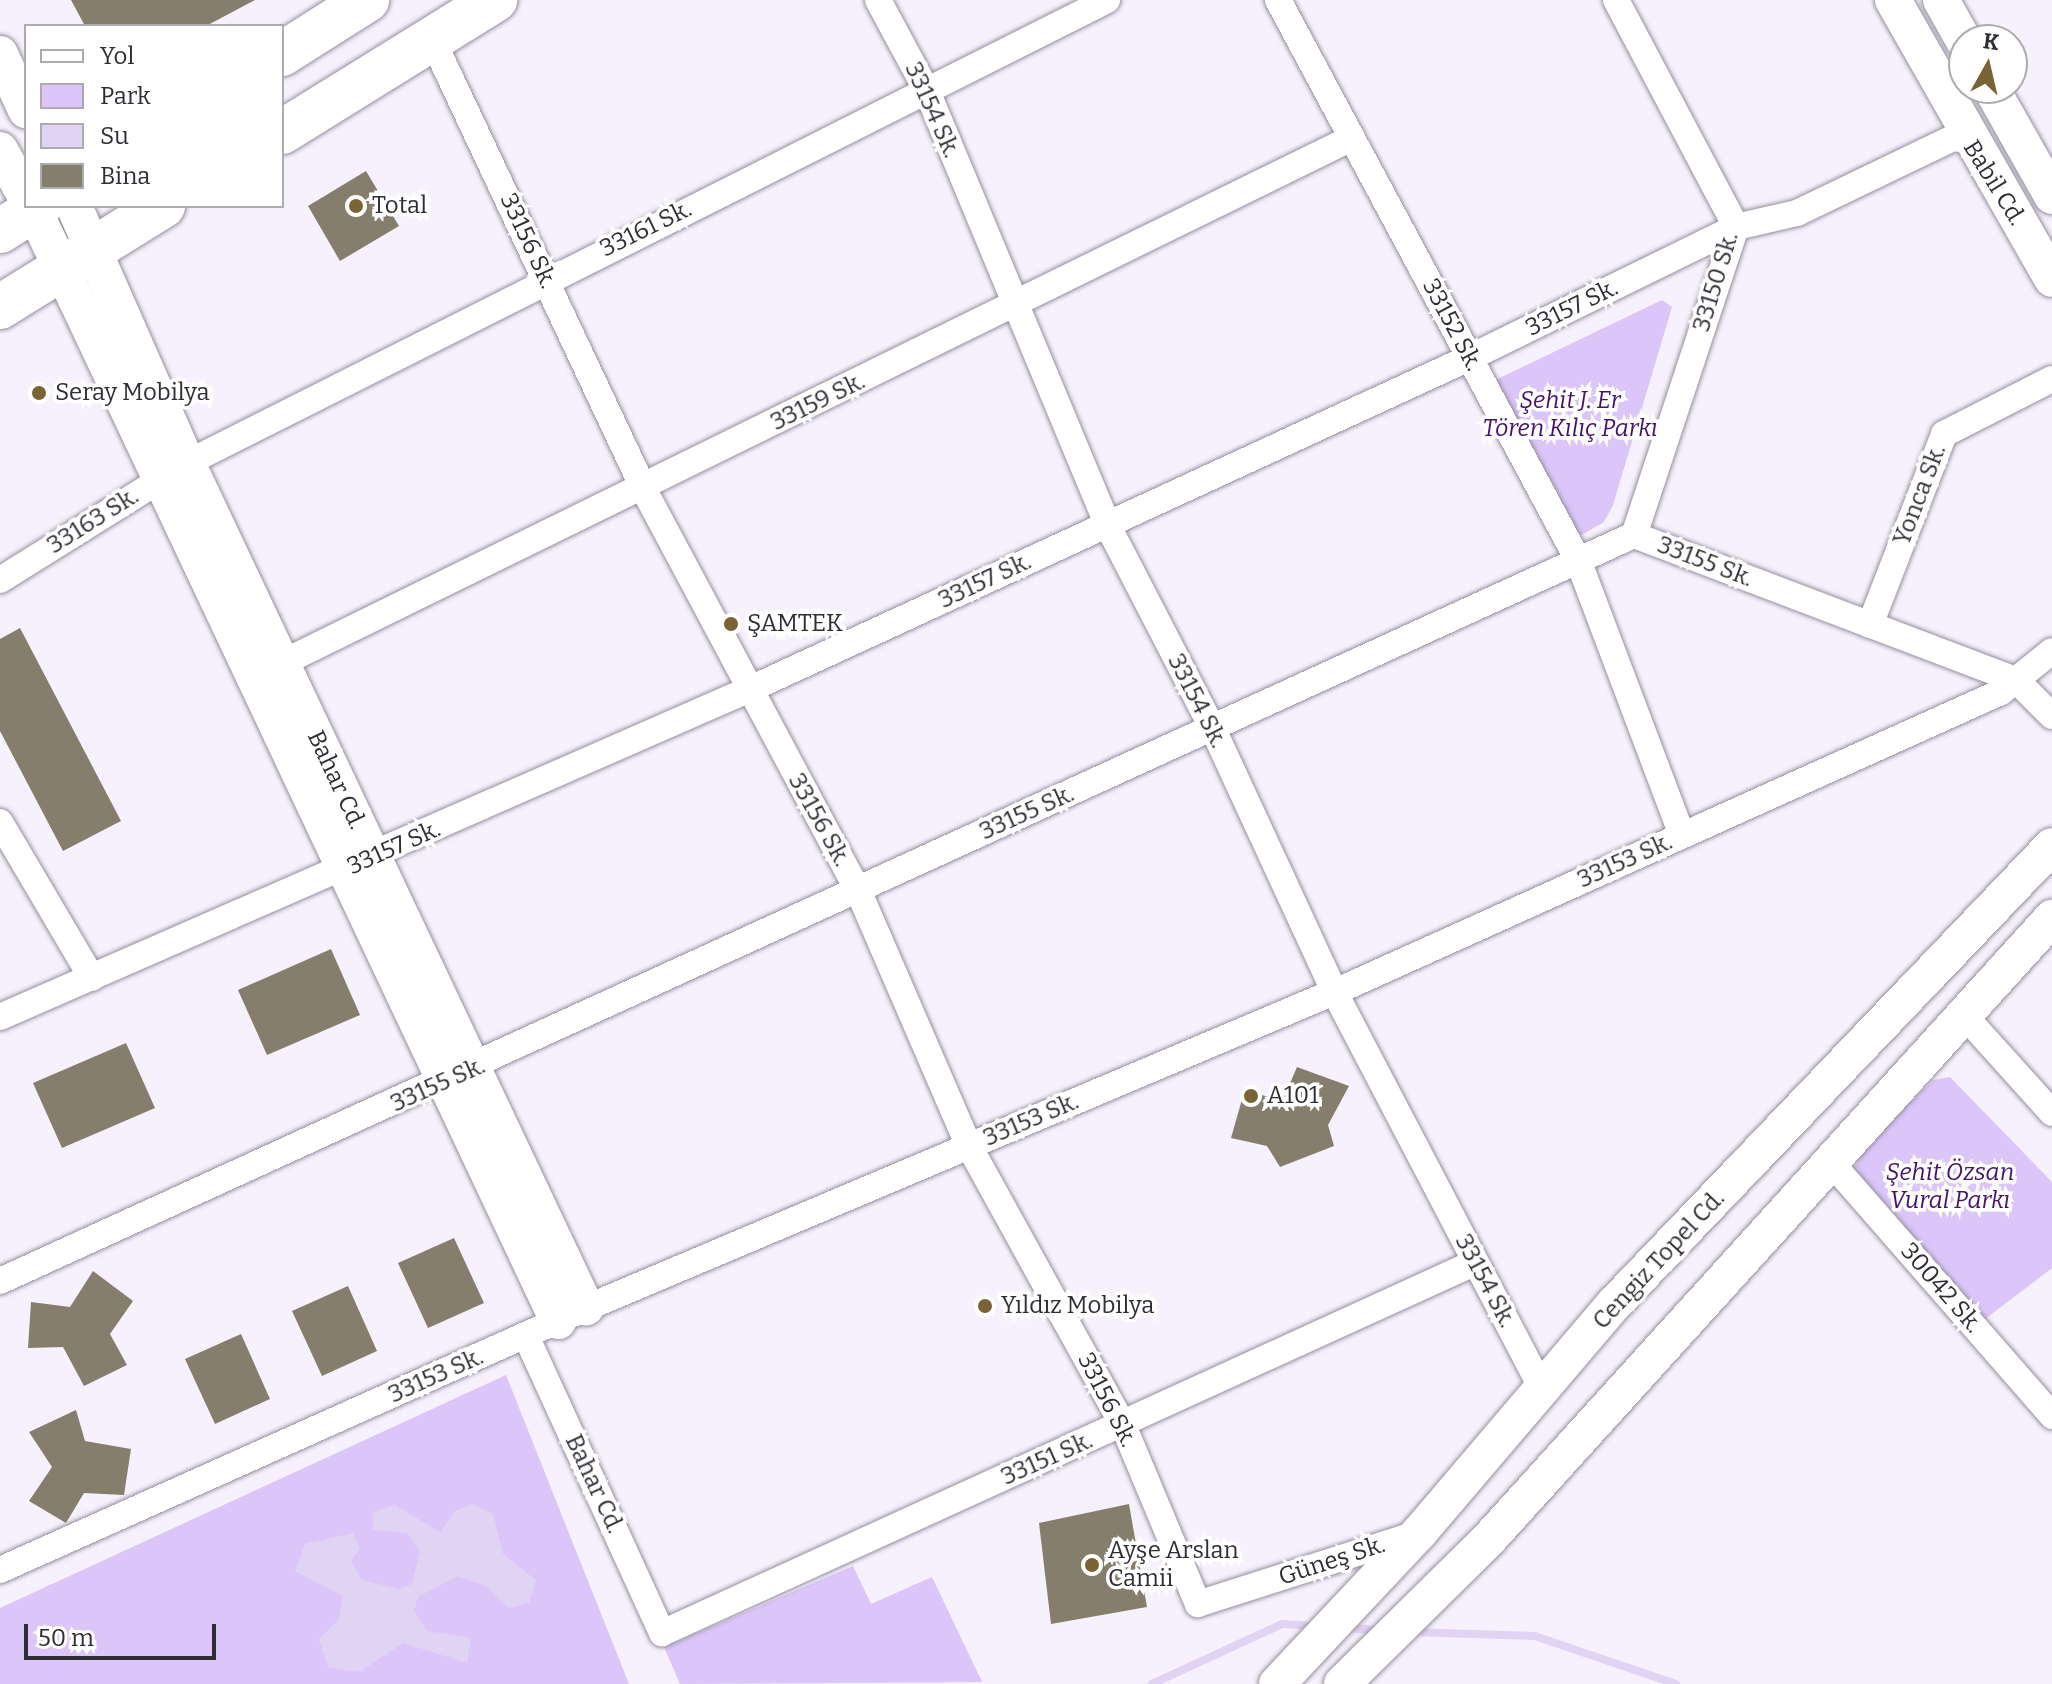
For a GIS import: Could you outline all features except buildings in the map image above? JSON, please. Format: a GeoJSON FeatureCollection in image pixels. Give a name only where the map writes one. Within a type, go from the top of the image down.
{"type":"FeatureCollection","features":[{"type":"Feature","properties":{"kind":"highway"},"geometry":{"type":"LineString","coordinates":[[284,53],[367,0]]}},
{"type":"Feature","properties":{"kind":"highway"},"geometry":{"type":"LineString","coordinates":[[284,131],[495,0]]}},
{"type":"Feature","properties":{"kind":"highway"},"geometry":{"type":"LineString","coordinates":[[0,307],[160,208]]}},
{"type":"Feature","properties":{"kind":"street","name":"33154 Sk."},"geometry":{"type":"LineString","coordinates":[[878,0],[927,91],[1012,307],[1107,524],[1213,729],[1334,991],[1543,1390]]}},
{"type":"Feature","properties":{"kind":"street","name":"33161 Sk."},"geometry":{"type":"LineString","coordinates":[[175,470],[546,278],[1107,0]]}},
{"type":"Feature","properties":{"kind":"street","name":"33152 Sk."},"geometry":{"type":"LineString","coordinates":[[1278,0],[1578,560],[1682,835]]}},
{"type":"Feature","properties":{"kind":"street","name":"33150 Sk."},"geometry":{"type":"LineString","coordinates":[[1616,0],[1736,227],[1634,535]]}},
{"type":"Feature","properties":{"kind":"street","name":"Babil Cd."},"geometry":{"type":"LineString","coordinates":[[1893,0],[1963,133],[2052,279]]}},
{"type":"Feature","properties":{"kind":"street"},"geometry":{"type":"LineString","coordinates":[[1941,0],[1954,24]]}},
{"type":"Feature","properties":{"kind":"street","name":"33156 Sk."},"geometry":{"type":"LineString","coordinates":[[432,39],[643,488],[746,691],[858,890],[969,1146],[1123,1425],[1198,1604]]}},
{"type":"Feature","properties":{"kind":"street"},"geometry":{"type":"LineString","coordinates":[[0,54],[24,106]]}},
{"type":"Feature","properties":{"kind":"street","name":"Babil Cd."},"geometry":{"type":"LineString","coordinates":[[2000,104],[2052,196]]}},
{"type":"Feature","properties":{"kind":"street","name":"33157 Sk."},"geometry":{"type":"LineString","coordinates":[[0,1017],[359,864],[746,691],[1469,358],[1736,227],[1797,213],[1963,133]]}},
{"type":"Feature","properties":{"kind":"street","name":"33159 Sk."},"geometry":{"type":"LineString","coordinates":[[282,663],[1352,138]]}},
{"type":"Feature","properties":{"kind":"street","name":"Bahar Cd."},"geometry":{"type":"LineString","coordinates":[[39,208],[80,257],[175,470],[458,1076],[556,1322],[662,1633]]}},
{"type":"Feature","properties":{"kind":"street","name":"Yonca Sk."},"geometry":{"type":"LineString","coordinates":[[1870,625],[1944,434],[2052,379]]}},
{"type":"Feature","properties":{"kind":"street","name":"Bahar Cd."},"geometry":{"type":"LineString","coordinates":[[175,470],[282,663],[359,864]]}},
{"type":"Feature","properties":{"kind":"street","name":"33163 Sk."},"geometry":{"type":"LineString","coordinates":[[0,580],[175,470]]}},
{"type":"Feature","properties":{"kind":"street","name":"33155 Sk."},"geometry":{"type":"LineString","coordinates":[[0,1281],[458,1076],[1634,535],[2016,680],[2052,716]]}},
{"type":"Feature","properties":{"kind":"street","name":"33153 Sk."},"geometry":{"type":"LineString","coordinates":[[0,1570],[556,1322],[1334,991],[1682,835],[2016,680],[2052,651]]}},
{"type":"Feature","properties":{"kind":"street"},"geometry":{"type":"LineString","coordinates":[[0,822],[92,978]]}},
{"type":"Feature","properties":{"kind":"street","name":"Cengiz Topel Cd."},"geometry":{"type":"LineString","coordinates":[[1277,1684],[1368,1583],[1419,1533],[1615,1303],[2052,846]]}},
{"type":"Feature","properties":{"kind":"street"},"geometry":{"type":"LineString","coordinates":[[1342,1684],[1439,1583],[1488,1540],[1829,1160],[2052,918]]}},
{"type":"Feature","properties":{"kind":"street"},"geometry":{"type":"LineString","coordinates":[[1963,1014],[2052,1113]]}},
{"type":"Feature","properties":{"kind":"street","name":"30042 Sk."},"geometry":{"type":"LineString","coordinates":[[1829,1160],[2052,1416]]}},
{"type":"Feature","properties":{"kind":"street","name":"33151 Sk."},"geometry":{"type":"LineString","coordinates":[[662,1633],[1474,1263]]}},
{"type":"Feature","properties":{"kind":"street","name":"Güneş Sk."},"geometry":{"type":"LineString","coordinates":[[1198,1604],[1419,1533]]}},
{"type":"Feature","properties":{"kind":"green space","name":"Şehit J. Er Tören Kılıç Parkı"},"geometry":{"type":"Polygon","coordinates":[[[1662,300],[1672,307],[1613,505],[1604,522],[1578,537],[1485,385],[1662,300]]]}},
{"type":"Feature","properties":{"kind":"green space","name":"Şehit Özsan Vural Parkı"},"geometry":{"type":"Polygon","coordinates":[[[1950,1077],[2052,1182],[2052,1268],[1980,1323],[1851,1174],[1868,1144],[1933,1080],[1950,1077]]]}},
{"type":"Feature","properties":{"kind":"green space"},"geometry":{"type":"Polygon","coordinates":[[[506,1375],[629,1684],[0,1684],[0,1608],[506,1375]]]}},
{"type":"Feature","properties":{"kind":"green space"},"geometry":{"type":"Polygon","coordinates":[[[853,1566],[871,1604],[932,1577],[982,1682],[680,1684],[664,1647],[853,1566]]]}},
{"type":"Feature","properties":{"kind":"water"},"geometry":{"type":"Polygon","coordinates":[[[472,1504],[493,1514],[503,1554],[536,1580],[529,1603],[509,1608],[486,1586],[458,1576],[418,1597],[414,1611],[427,1631],[471,1638],[467,1663],[403,1643],[360,1672],[328,1667],[319,1639],[338,1620],[343,1596],[295,1571],[305,1544],[353,1533],[360,1549],[351,1561],[362,1580],[399,1589],[412,1584],[420,1552],[407,1533],[373,1530],[373,1512],[395,1505],[440,1532],[455,1511],[472,1504]]]}},
{"type":"Feature","properties":{"kind":"waterway"},"geometry":{"type":"LineString","coordinates":[[1152,1684],[1282,1624],[1318,1626]]}},
{"type":"Feature","properties":{"kind":"waterway"},"geometry":{"type":"LineString","coordinates":[[1344,1628],[1382,1630]]}},
{"type":"Feature","properties":{"kind":"waterway"},"geometry":{"type":"LineString","coordinates":[[1412,1632],[1535,1636],[1676,1684]]}},
{"type":"Feature","properties":{"kind":"place","name":"Total"},"geometry":{"type":"Point","coordinates":[356,206]}},
{"type":"Feature","properties":{"kind":"place","name":"Seray Mobilya"},"geometry":{"type":"Point","coordinates":[39,393]}},
{"type":"Feature","properties":{"kind":"place","name":"ŞAMTEK"},"geometry":{"type":"Point","coordinates":[731,624]}},
{"type":"Feature","properties":{"kind":"place","name":"A101"},"geometry":{"type":"Point","coordinates":[1251,1096]}},
{"type":"Feature","properties":{"kind":"place","name":"Yıldız Mobilya"},"geometry":{"type":"Point","coordinates":[985,1306]}},
{"type":"Feature","properties":{"kind":"place","name":"Ayşe Arslan Camii"},"geometry":{"type":"Point","coordinates":[1092,1565]}}]}
